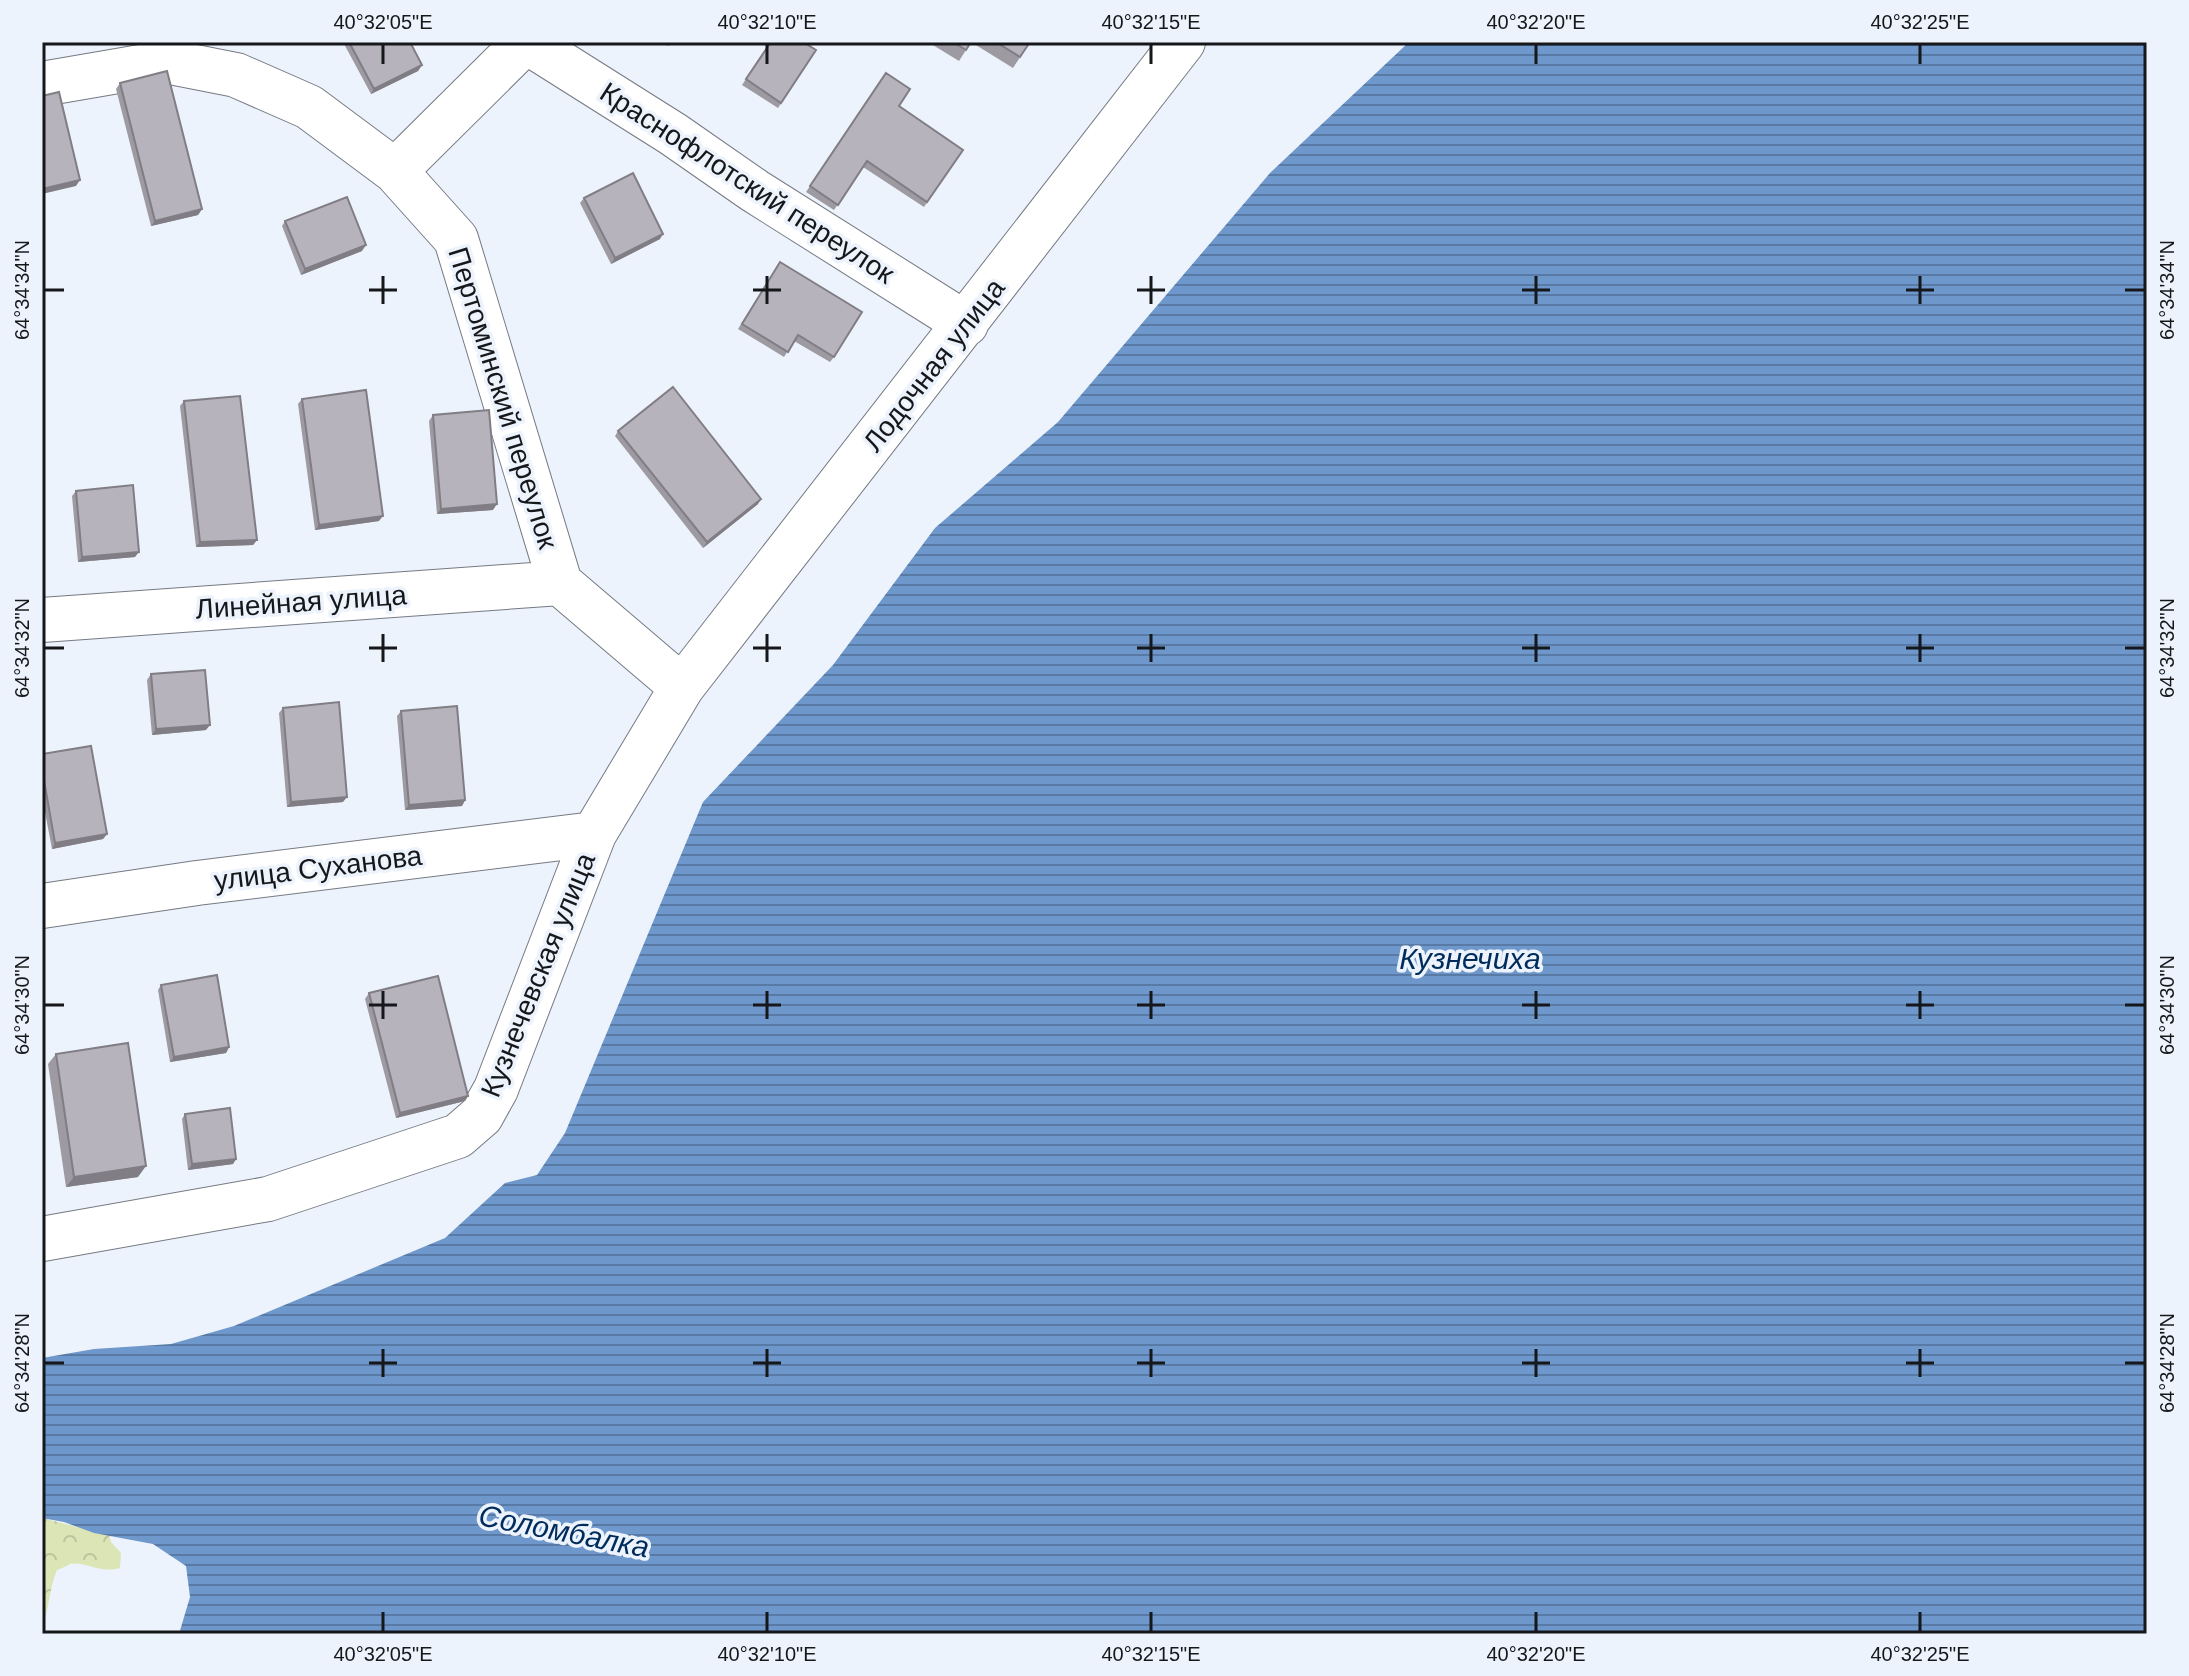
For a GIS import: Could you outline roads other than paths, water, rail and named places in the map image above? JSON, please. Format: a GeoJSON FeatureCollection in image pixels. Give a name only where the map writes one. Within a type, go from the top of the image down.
{"type":"FeatureCollection","features":[{"type":"Feature","properties":{"kind":"street"},"geometry":{"type":"LineString","coordinates":[[395,171],[526,42]]}},
{"type":"Feature","properties":{"kind":"street","name":"Краснофлотский переулок"},"geometry":{"type":"LineString","coordinates":[[526,42],[966,324]]}},
{"type":"Feature","properties":{"kind":"street","name":"Лодочная улица"},"geometry":{"type":"LineString","coordinates":[[682,687],[1183,42]]}},
{"type":"Feature","properties":{"kind":"street","name":"Пертоминский переулок"},"geometry":{"type":"LineString","coordinates":[[42,84],[170,62],[236,75],[309,107],[395,171],[456,239],[560,583],[682,687]]}},
{"type":"Feature","properties":{"kind":"street","name":"Линейная улица"},"geometry":{"type":"LineString","coordinates":[[42,620],[560,583]]}},
{"type":"Feature","properties":{"kind":"street","name":"Кузнечевская улица"},"geometry":{"type":"LineString","coordinates":[[42,1239],[268,1199],[458,1136],[481,1116],[496,1089],[594,834],[682,687]]}},
{"type":"Feature","properties":{"kind":"street","name":"улица Суханова"},"geometry":{"type":"LineString","coordinates":[[42,906],[197,883],[594,834]]}},
{"type":"Feature","properties":{"kind":"water","name":"Кузнечиха"},"geometry":{"type":"Polygon","coordinates":[[[1409,42],[2147,42],[2147,1634],[179,1634],[190,1597],[186,1566],[153,1544],[94,1533],[42,1518],[42,1358],[94,1349],[171,1344],[234,1326],[445,1238],[505,1183],[537,1175],[565,1133],[703,802],[833,665],[935,528],[1058,422],[1270,173],[1409,42]]]}},
{"type":"Feature","properties":{"kind":"water label","name":"Соломбалка"},"geometry":{"type":"Point","coordinates":[564,1531]}}]}
